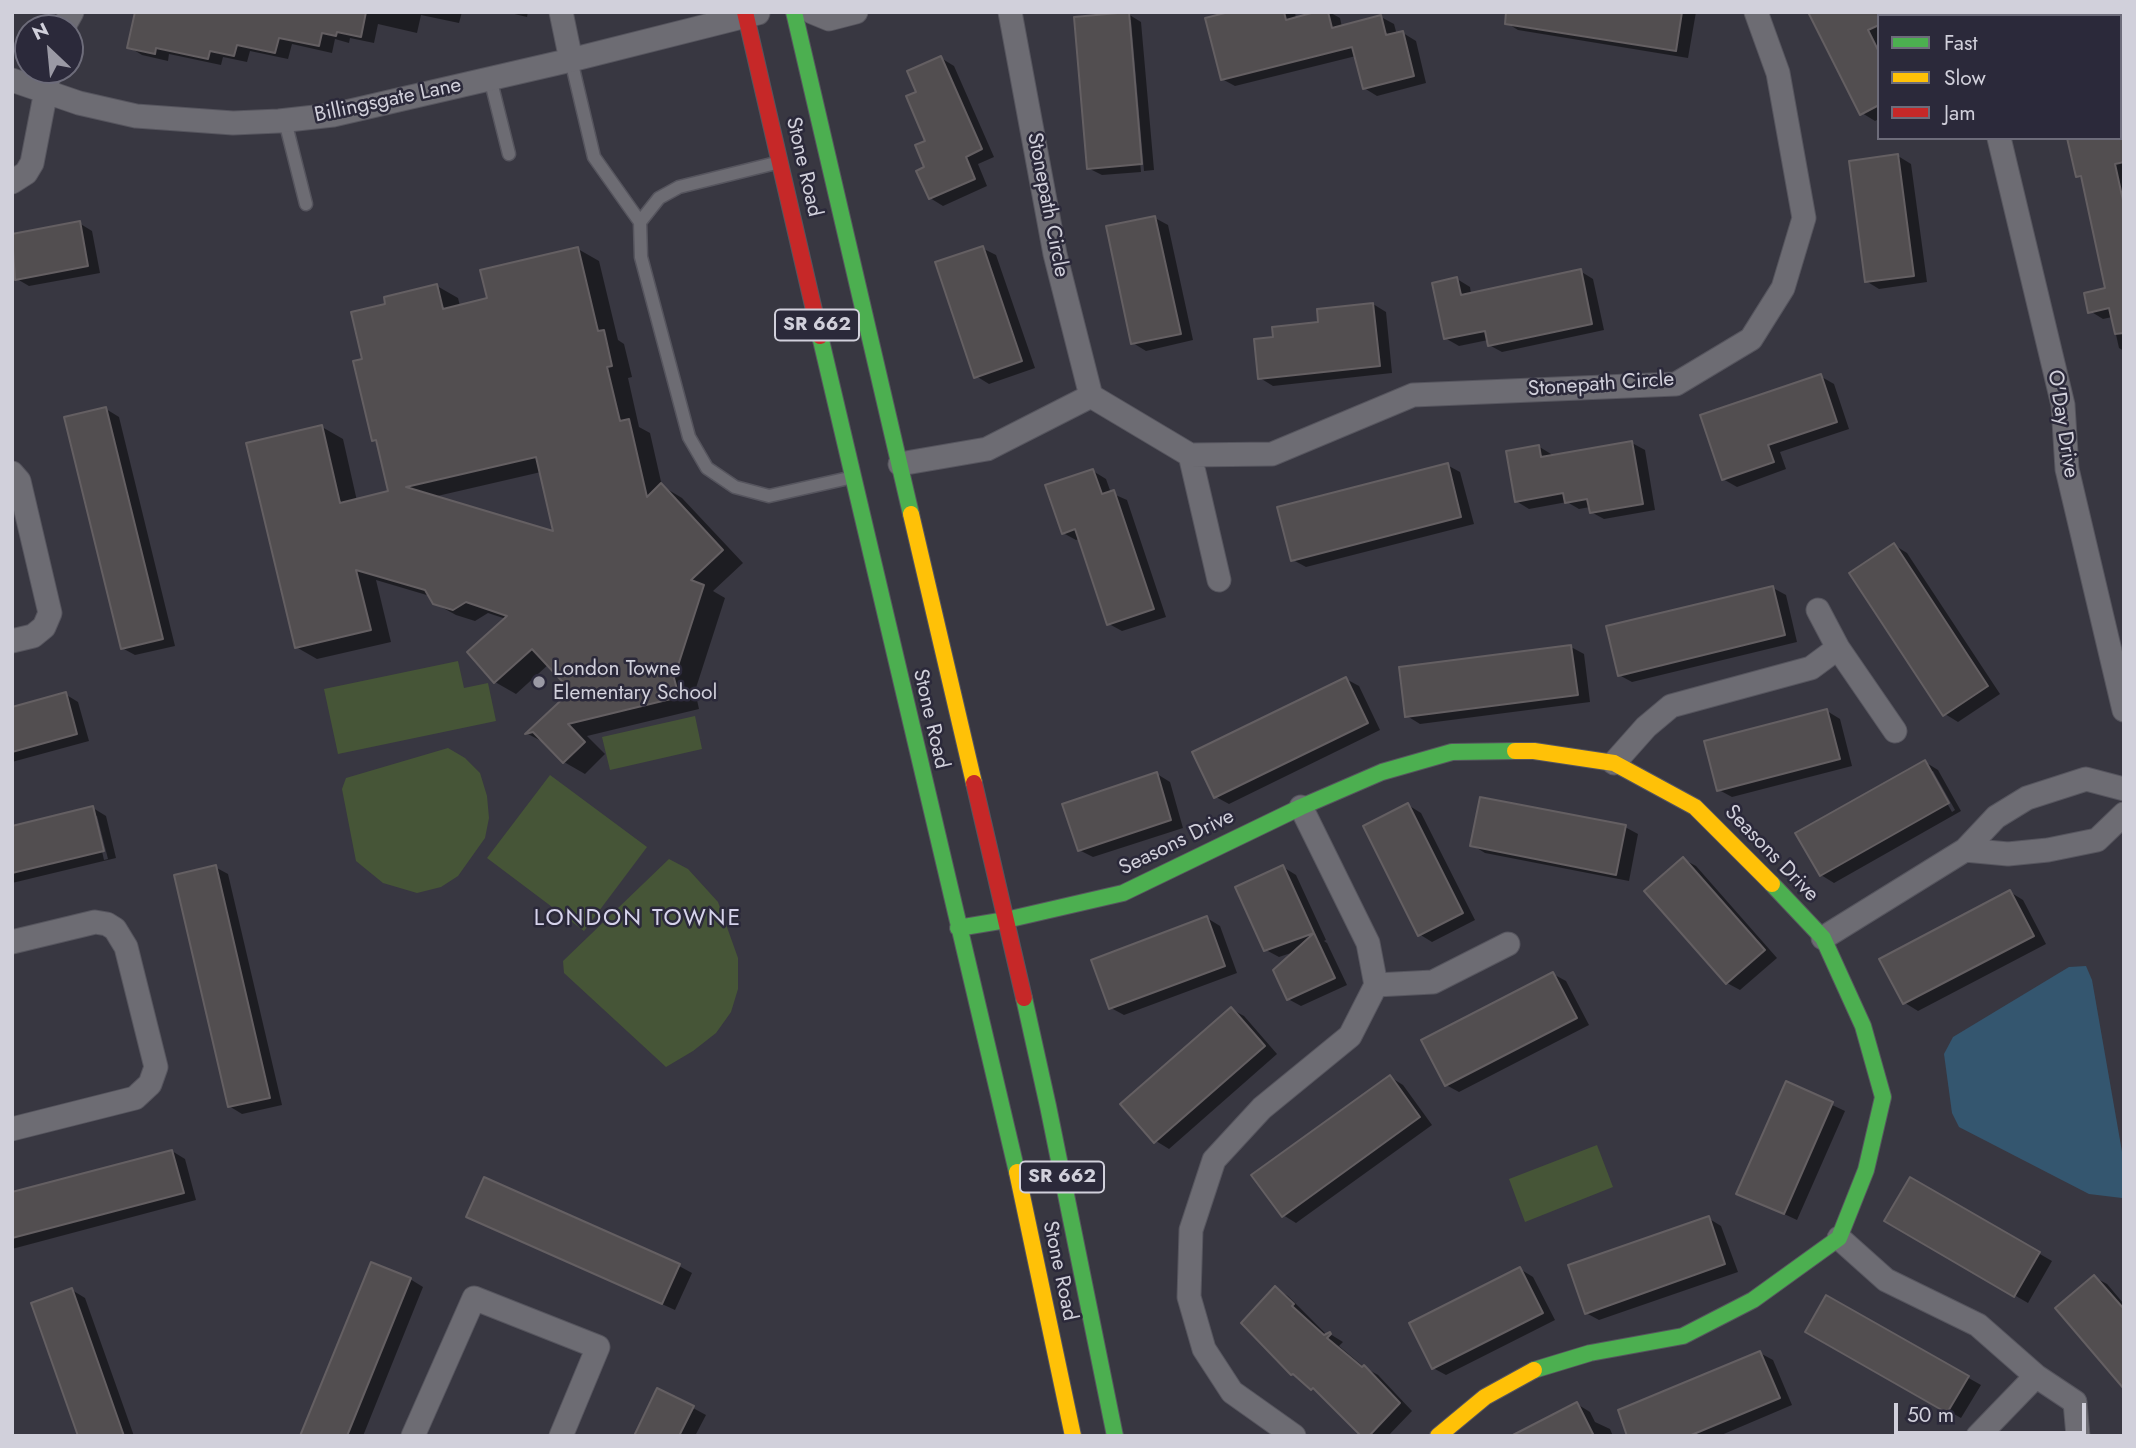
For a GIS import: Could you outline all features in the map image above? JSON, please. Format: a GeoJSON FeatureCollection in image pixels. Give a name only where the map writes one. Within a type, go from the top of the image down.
{"type":"FeatureCollection","features":[{"type":"Feature","properties":{"kind":"main road","name":"Stone Road"},"geometry":{"type":"LineString","coordinates":[[794,12],[1006,920],[1115,1436]]}},
{"type":"Feature","properties":{"kind":"main road","name":"Stone Road"},"geometry":{"type":"LineString","coordinates":[[751,14],[780,162],[852,477],[1004,1111],[1073,1436]]}},
{"type":"Feature","properties":{"kind":"main road","name":"Seasons Drive"},"geometry":{"type":"LineString","coordinates":[[958,928],[1006,920],[1123,893],[1301,807],[1382,772],[1451,752],[1534,751],[1614,763],[1695,807],[1823,938],[1863,1026],[1883,1097],[1867,1170],[1839,1238]]}},
{"type":"Feature","properties":{"kind":"main road"},"geometry":{"type":"LineString","coordinates":[[1438,1436],[1485,1398],[1533,1370],[1590,1353],[1683,1336],[1753,1300],[1839,1238]]}},
{"type":"Feature","properties":{"kind":"street"},"geometry":{"type":"LineString","coordinates":[[561,12],[571,60]]}},
{"type":"Feature","properties":{"kind":"street"},"geometry":{"type":"LineString","coordinates":[[812,12],[829,19],[856,12]]}},
{"type":"Feature","properties":{"kind":"street","name":"Stonepath Circle"},"geometry":{"type":"LineString","coordinates":[[1010,12],[1055,254],[1091,396]]}},
{"type":"Feature","properties":{"kind":"street","name":"Stonepath Circle"},"geometry":{"type":"LineString","coordinates":[[1190,455],[1272,454],[1413,395],[1676,384],[1751,339],[1783,288],[1804,218],[1778,73],[1756,12]]}},
{"type":"Feature","properties":{"kind":"street","name":"Billingsgate Lane"},"geometry":{"type":"LineString","coordinates":[[51,84],[79,103],[136,116],[233,123],[285,121],[333,115],[571,60],[751,14]]}},
{"type":"Feature","properties":{"kind":"street"},"geometry":{"type":"LineString","coordinates":[[12,182],[26,173],[32,163],[46,84]]}},
{"type":"Feature","properties":{"kind":"street","name":"O'Day Drive"},"geometry":{"type":"LineString","coordinates":[[1999,140],[2063,405],[2067,468],[2124,710]]}},
{"type":"Feature","properties":{"kind":"street"},"geometry":{"type":"LineString","coordinates":[[900,464],[987,449],[1091,396],[1190,455],[1219,580]]}},
{"type":"Feature","properties":{"kind":"street"},"geometry":{"type":"LineString","coordinates":[[12,472],[19,481],[50,613],[44,627],[33,636],[12,641]]}},
{"type":"Feature","properties":{"kind":"street"},"geometry":{"type":"LineString","coordinates":[[1818,610],[1838,648],[1895,731]]}},
{"type":"Feature","properties":{"kind":"street"},"geometry":{"type":"LineString","coordinates":[[1614,763],[1646,727],[1671,706],[1811,668],[1838,648]]}},
{"type":"Feature","properties":{"kind":"street"},"geometry":{"type":"LineString","coordinates":[[1823,938],[1965,850],[1996,817],[2027,798],[2086,779],[2124,789]]}},
{"type":"Feature","properties":{"kind":"street"},"geometry":{"type":"LineString","coordinates":[[1294,1436],[1232,1392],[1204,1349],[1189,1297],[1191,1230],[1214,1160],[1262,1108],[1350,1037],[1376,985],[1368,943],[1301,807]]}},
{"type":"Feature","properties":{"kind":"street"},"geometry":{"type":"LineString","coordinates":[[1965,850],[2008,855],[2097,840],[2124,814]]}},
{"type":"Feature","properties":{"kind":"street"},"geometry":{"type":"LineString","coordinates":[[12,942],[95,922],[107,923],[115,929],[126,947],[156,1067],[150,1084],[135,1098],[12,1129]]}},
{"type":"Feature","properties":{"kind":"street"},"geometry":{"type":"LineString","coordinates":[[1376,985],[1433,982],[1508,944]]}},
{"type":"Feature","properties":{"kind":"street"},"geometry":{"type":"LineString","coordinates":[[1839,1238],[1886,1280],[1978,1325],[2036,1376],[2075,1402],[2078,1436]]}},
{"type":"Feature","properties":{"kind":"street"},"geometry":{"type":"LineString","coordinates":[[413,1436],[474,1298],[598,1347],[561,1436]]}},
{"type":"Feature","properties":{"kind":"street"},"geometry":{"type":"LineString","coordinates":[[1978,1436],[2036,1376]]}},
{"type":"Feature","properties":{"kind":"lane"},"geometry":{"type":"LineString","coordinates":[[571,60],[594,157],[640,222],[642,257],[689,437],[707,468],[735,487],[769,496],[852,477]]}},
{"type":"Feature","properties":{"kind":"lane"},"geometry":{"type":"LineString","coordinates":[[490,78],[509,154]]}},
{"type":"Feature","properties":{"kind":"lane"},"geometry":{"type":"LineString","coordinates":[[285,121],[306,204]]}},
{"type":"Feature","properties":{"kind":"lane"},"geometry":{"type":"LineString","coordinates":[[640,222],[659,198],[679,187],[780,162]]}},
{"type":"Feature","properties":{"kind":"green space"},"geometry":{"type":"Polygon","coordinates":[[[458,661],[464,688],[488,683],[496,721],[338,754],[324,689],[458,661]]]}},
{"type":"Feature","properties":{"kind":"green space"},"geometry":{"type":"Polygon","coordinates":[[[695,716],[702,749],[610,770],[602,737],[695,716]]]}},
{"type":"Feature","properties":{"kind":"green space"},"geometry":{"type":"Polygon","coordinates":[[[448,748],[465,758],[480,773],[487,796],[489,818],[485,838],[458,876],[441,887],[417,893],[383,883],[356,861],[342,789],[346,778],[448,748]]]}},
{"type":"Feature","properties":{"kind":"green space"},"geometry":{"type":"Polygon","coordinates":[[[550,775],[647,847],[584,931],[487,858],[550,775]]]}},
{"type":"Feature","properties":{"kind":"green space"},"geometry":{"type":"Polygon","coordinates":[[[669,859],[688,869],[718,902],[738,958],[738,989],[731,1012],[716,1033],[666,1067],[564,973],[563,961],[669,859]]]}},
{"type":"Feature","properties":{"kind":"green space"},"geometry":{"type":"Polygon","coordinates":[[[1597,1145],[1613,1187],[1525,1222],[1509,1179],[1597,1145]]]}},
{"type":"Feature","properties":{"kind":"water"},"geometry":{"type":"Polygon","coordinates":[[[2086,966],[2092,980],[2124,1163],[2122,1198],[2089,1194],[1959,1127],[1952,1113],[1944,1054],[1953,1037],[2069,967],[2086,966]]]}},
{"type":"Feature","properties":{"kind":"building"},"geometry":{"type":"Polygon","coordinates":[[[135,12],[366,12],[361,37],[337,32],[336,36],[322,33],[319,46],[279,38],[275,53],[237,45],[234,56],[210,51],[208,59],[156,48],[155,54],[127,48],[135,12]]]}},
{"type":"Feature","properties":{"kind":"building"},"geometry":{"type":"Polygon","coordinates":[[[1129,12],[1142,164],[1087,169],[1074,17],[1129,12]]]}},
{"type":"Feature","properties":{"kind":"building"},"geometry":{"type":"Polygon","coordinates":[[[1229,12],[1284,12],[1286,20],[1315,12],[1328,12],[1332,28],[1381,15],[1386,35],[1403,31],[1414,76],[1363,89],[1352,47],[1221,80],[1205,18],[1229,12]]]}},
{"type":"Feature","properties":{"kind":"building"},"geometry":{"type":"Polygon","coordinates":[[[1506,12],[1682,12],[1676,51],[1505,24],[1506,12]]]}},
{"type":"Feature","properties":{"kind":"building"},"geometry":{"type":"Polygon","coordinates":[[[1808,12],[1904,12],[1877,14],[1877,26],[1868,30],[1877,48],[1877,106],[1860,115],[1808,12]]]}},
{"type":"Feature","properties":{"kind":"building"},"geometry":{"type":"Polygon","coordinates":[[[941,56],[982,149],[966,157],[975,179],[929,199],[916,171],[924,167],[915,145],[925,141],[906,96],[916,92],[907,71],[941,56]]]}},
{"type":"Feature","properties":{"kind":"building"},"geometry":{"type":"Polygon","coordinates":[[[2124,135],[2124,162],[2115,164],[2124,205],[2124,333],[2115,334],[2109,308],[2088,313],[2084,293],[2105,288],[2081,176],[2076,177],[2067,140],[2122,140],[2124,135]]]}},
{"type":"Feature","properties":{"kind":"building"},"geometry":{"type":"Polygon","coordinates":[[[1898,154],[1914,276],[1865,282],[1849,161],[1898,154]]]}},
{"type":"Feature","properties":{"kind":"building"},"geometry":{"type":"Polygon","coordinates":[[[1155,216],[1181,334],[1131,344],[1106,226],[1155,216]]]}},
{"type":"Feature","properties":{"kind":"building"},"geometry":{"type":"Polygon","coordinates":[[[80,221],[88,266],[15,280],[12,234],[80,221]]]}},
{"type":"Feature","properties":{"kind":"building"},"geometry":{"type":"Polygon","coordinates":[[[983,246],[1022,361],[974,378],[935,262],[983,246]]]}},
{"type":"Feature","properties":{"kind":"building"},"geometry":{"type":"Polygon","coordinates":[[[578,247],[598,331],[604,330],[612,366],[607,367],[620,421],[629,419],[647,497],[661,483],[723,550],[691,580],[704,585],[674,678],[679,697],[568,724],[585,742],[563,763],[533,732],[525,734],[571,691],[532,649],[494,683],[467,652],[507,616],[466,602],[453,610],[433,604],[425,590],[356,570],[371,630],[295,648],[246,443],[322,425],[340,503],[388,491],[376,440],[372,441],[353,361],[362,359],[351,312],[385,304],[384,297],[437,284],[443,309],[487,298],[480,270],[578,247]],[[536,457],[406,487],[553,531],[536,457]]]}},
{"type":"Feature","properties":{"kind":"building"},"geometry":{"type":"Polygon","coordinates":[[[1581,269],[1592,324],[1488,346],[1485,331],[1444,339],[1432,283],[1457,277],[1461,295],[1581,269]]]}},
{"type":"Feature","properties":{"kind":"building"},"geometry":{"type":"Polygon","coordinates":[[[1373,303],[1380,366],[1258,379],[1254,339],[1273,337],[1272,327],[1318,322],[1317,309],[1373,303]]]}},
{"type":"Feature","properties":{"kind":"building"},"geometry":{"type":"Polygon","coordinates":[[[1821,374],[1837,422],[1768,445],[1774,462],[1722,480],[1700,415],[1821,374]]]}},
{"type":"Feature","properties":{"kind":"building"},"geometry":{"type":"Polygon","coordinates":[[[106,407],[163,639],[121,649],[64,417],[106,407]]]}},
{"type":"Feature","properties":{"kind":"building"},"geometry":{"type":"Polygon","coordinates":[[[1632,441],[1643,504],[1590,513],[1587,499],[1565,503],[1563,493],[1515,502],[1506,451],[1539,445],[1541,457],[1632,441]]]}},
{"type":"Feature","properties":{"kind":"building"},"geometry":{"type":"Polygon","coordinates":[[[1448,463],[1461,517],[1291,561],[1277,507],[1448,463]]]}},
{"type":"Feature","properties":{"kind":"building"},"geometry":{"type":"Polygon","coordinates":[[[1093,469],[1102,494],[1114,490],[1154,609],[1107,625],[1075,529],[1062,534],[1045,485],[1093,469]]]}},
{"type":"Feature","properties":{"kind":"building"},"geometry":{"type":"Polygon","coordinates":[[[1894,543],[1988,686],[1943,716],[1849,573],[1894,543]]]}},
{"type":"Feature","properties":{"kind":"building"},"geometry":{"type":"Polygon","coordinates":[[[1773,586],[1785,635],[1618,676],[1606,626],[1773,586]]]}},
{"type":"Feature","properties":{"kind":"building"},"geometry":{"type":"Polygon","coordinates":[[[1571,645],[1578,695],[1405,717],[1399,667],[1571,645]]]}},
{"type":"Feature","properties":{"kind":"building"},"geometry":{"type":"Polygon","coordinates":[[[1346,677],[1368,723],[1214,798],[1192,752],[1346,677]]]}},
{"type":"Feature","properties":{"kind":"building"},"geometry":{"type":"Polygon","coordinates":[[[66,692],[77,734],[12,752],[12,707],[66,692]]]}},
{"type":"Feature","properties":{"kind":"building"},"geometry":{"type":"Polygon","coordinates":[[[1827,709],[1840,759],[1717,791],[1704,741],[1827,709]]]}},
{"type":"Feature","properties":{"kind":"building"},"geometry":{"type":"Polygon","coordinates":[[[1925,760],[1949,803],[1820,876],[1795,833],[1925,760]]]}},
{"type":"Feature","properties":{"kind":"building"},"geometry":{"type":"Polygon","coordinates":[[[1157,772],[1171,820],[1078,851],[1062,804],[1157,772]]]}},
{"type":"Feature","properties":{"kind":"building"},"geometry":{"type":"Polygon","coordinates":[[[1480,797],[1626,825],[1616,875],[1470,846],[1480,797]]]}},
{"type":"Feature","properties":{"kind":"building"},"geometry":{"type":"Polygon","coordinates":[[[1408,803],[1463,913],[1418,936],[1363,826],[1408,803]]]}},
{"type":"Feature","properties":{"kind":"building"},"geometry":{"type":"Polygon","coordinates":[[[93,806],[104,851],[12,873],[12,826],[93,806]]]}},
{"type":"Feature","properties":{"kind":"building"},"geometry":{"type":"Polygon","coordinates":[[[1683,857],[1765,950],[1726,984],[1644,891],[1683,857]]]}},
{"type":"Feature","properties":{"kind":"building"},"geometry":{"type":"Polygon","coordinates":[[[216,865],[270,1098],[228,1107],[174,875],[216,865]]]}},
{"type":"Feature","properties":{"kind":"building"},"geometry":{"type":"Polygon","coordinates":[[[1283,865],[1314,933],[1264,951],[1235,887],[1283,865]]]}},
{"type":"Feature","properties":{"kind":"building"},"geometry":{"type":"Polygon","coordinates":[[[2010,890],[2034,936],[1903,1004],[1879,959],[2010,890]]]}},
{"type":"Feature","properties":{"kind":"building"},"geometry":{"type":"Polygon","coordinates":[[[1207,916],[1225,966],[1109,1009],[1091,960],[1207,916]]]}},
{"type":"Feature","properties":{"kind":"building"},"geometry":{"type":"Polygon","coordinates":[[[1314,933],[1335,978],[1287,1000],[1273,970],[1314,933]]]}},
{"type":"Feature","properties":{"kind":"building"},"geometry":{"type":"Polygon","coordinates":[[[1553,972],[1577,1018],[1445,1086],[1421,1040],[1553,972]]]}},
{"type":"Feature","properties":{"kind":"building"},"geometry":{"type":"Polygon","coordinates":[[[1231,1007],[1265,1046],[1154,1143],[1120,1104],[1231,1007]]]}},
{"type":"Feature","properties":{"kind":"building"},"geometry":{"type":"Polygon","coordinates":[[[1390,1075],[1420,1117],[1282,1217],[1251,1175],[1390,1075]]]}},
{"type":"Feature","properties":{"kind":"building"},"geometry":{"type":"Polygon","coordinates":[[[1786,1081],[1833,1102],[1784,1214],[1736,1194],[1786,1081]]]}},
{"type":"Feature","properties":{"kind":"building"},"geometry":{"type":"Polygon","coordinates":[[[172,1150],[184,1193],[12,1238],[12,1192],[172,1150]]]}},
{"type":"Feature","properties":{"kind":"building"},"geometry":{"type":"Polygon","coordinates":[[[484,1177],[680,1264],[662,1304],[466,1217],[484,1177]]]}},
{"type":"Feature","properties":{"kind":"building"},"geometry":{"type":"Polygon","coordinates":[[[1910,1177],[2040,1252],[2014,1297],[1884,1221],[1910,1177]]]}},
{"type":"Feature","properties":{"kind":"building"},"geometry":{"type":"Polygon","coordinates":[[[1709,1216],[1725,1264],[1585,1314],[1568,1265],[1709,1216]]]}},
{"type":"Feature","properties":{"kind":"building"},"geometry":{"type":"Polygon","coordinates":[[[371,1262],[411,1278],[347,1436],[300,1436],[371,1262]]]}},
{"type":"Feature","properties":{"kind":"building"},"geometry":{"type":"Polygon","coordinates":[[[1520,1267],[1543,1313],[1432,1369],[1409,1323],[1520,1267]]]}},
{"type":"Feature","properties":{"kind":"building"},"geometry":{"type":"Polygon","coordinates":[[[2094,1275],[2124,1309],[2124,1389],[2055,1308],[2094,1275]]]}},
{"type":"Feature","properties":{"kind":"building"},"geometry":{"type":"Polygon","coordinates":[[[1275,1286],[1294,1304],[1292,1306],[1324,1335],[1330,1332],[1327,1338],[1362,1367],[1364,1365],[1400,1403],[1369,1436],[1361,1436],[1313,1388],[1311,1390],[1291,1375],[1241,1323],[1275,1286]]]}},
{"type":"Feature","properties":{"kind":"building"},"geometry":{"type":"Polygon","coordinates":[[[72,1288],[124,1436],[78,1436],[31,1303],[72,1288]]]}},
{"type":"Feature","properties":{"kind":"building"},"geometry":{"type":"Polygon","coordinates":[[[1826,1295],[1969,1376],[1947,1413],[1805,1332],[1826,1295]]]}},
{"type":"Feature","properties":{"kind":"building"},"geometry":{"type":"Polygon","coordinates":[[[1760,1351],[1780,1398],[1689,1436],[1627,1436],[1618,1410],[1760,1351]]]}},
{"type":"Feature","properties":{"kind":"building"},"geometry":{"type":"Polygon","coordinates":[[[657,1388],[694,1406],[679,1436],[634,1436],[657,1388]]]}},
{"type":"Feature","properties":{"kind":"building"},"geometry":{"type":"Polygon","coordinates":[[[1577,1402],[1594,1436],[1511,1436],[1577,1402]]]}},
{"type":"Feature","properties":{"kind":"traffic: fast"},"geometry":{"type":"LineString","coordinates":[[794,12],[911,514]]}},
{"type":"Feature","properties":{"kind":"traffic: fast"},"geometry":{"type":"LineString","coordinates":[[820,336],[1017,1172]]}},
{"type":"Feature","properties":{"kind":"traffic: fast"},"geometry":{"type":"LineString","coordinates":[[958,928],[1006,920],[1123,893],[1301,807],[1382,772],[1452,752],[1515,751]]}},
{"type":"Feature","properties":{"kind":"traffic: fast"},"geometry":{"type":"LineString","coordinates":[[1534,1370],[1590,1353],[1683,1336],[1753,1300],[1839,1238],[1866,1170],[1883,1097],[1863,1026],[1823,938],[1772,884]]}},
{"type":"Feature","properties":{"kind":"traffic: fast"},"geometry":{"type":"LineString","coordinates":[[1024,998],[1115,1436]]}},
{"type":"Feature","properties":{"kind":"traffic: slow"},"geometry":{"type":"LineString","coordinates":[[911,514],[974,783]]}},
{"type":"Feature","properties":{"kind":"traffic: slow"},"geometry":{"type":"LineString","coordinates":[[1515,751],[1534,751],[1614,763],[1695,807],[1772,884]]}},
{"type":"Feature","properties":{"kind":"traffic: slow"},"geometry":{"type":"LineString","coordinates":[[1017,1172],[1073,1436]]}},
{"type":"Feature","properties":{"kind":"traffic: slow"},"geometry":{"type":"LineString","coordinates":[[1438,1436],[1485,1397],[1534,1370]]}},
{"type":"Feature","properties":{"kind":"traffic: jam"},"geometry":{"type":"LineString","coordinates":[[745,12],[820,336]]}},
{"type":"Feature","properties":{"kind":"traffic: jam"},"geometry":{"type":"LineString","coordinates":[[974,783],[1024,998]]}},
{"type":"Feature","properties":{"kind":"place","name":"London Towne Elementary School"},"geometry":{"type":"Point","coordinates":[539,682]}},
{"type":"Feature","properties":{"kind":"district","name":"LONDON TOWNE"},"geometry":{"type":"Point","coordinates":[638,919]}}]}
